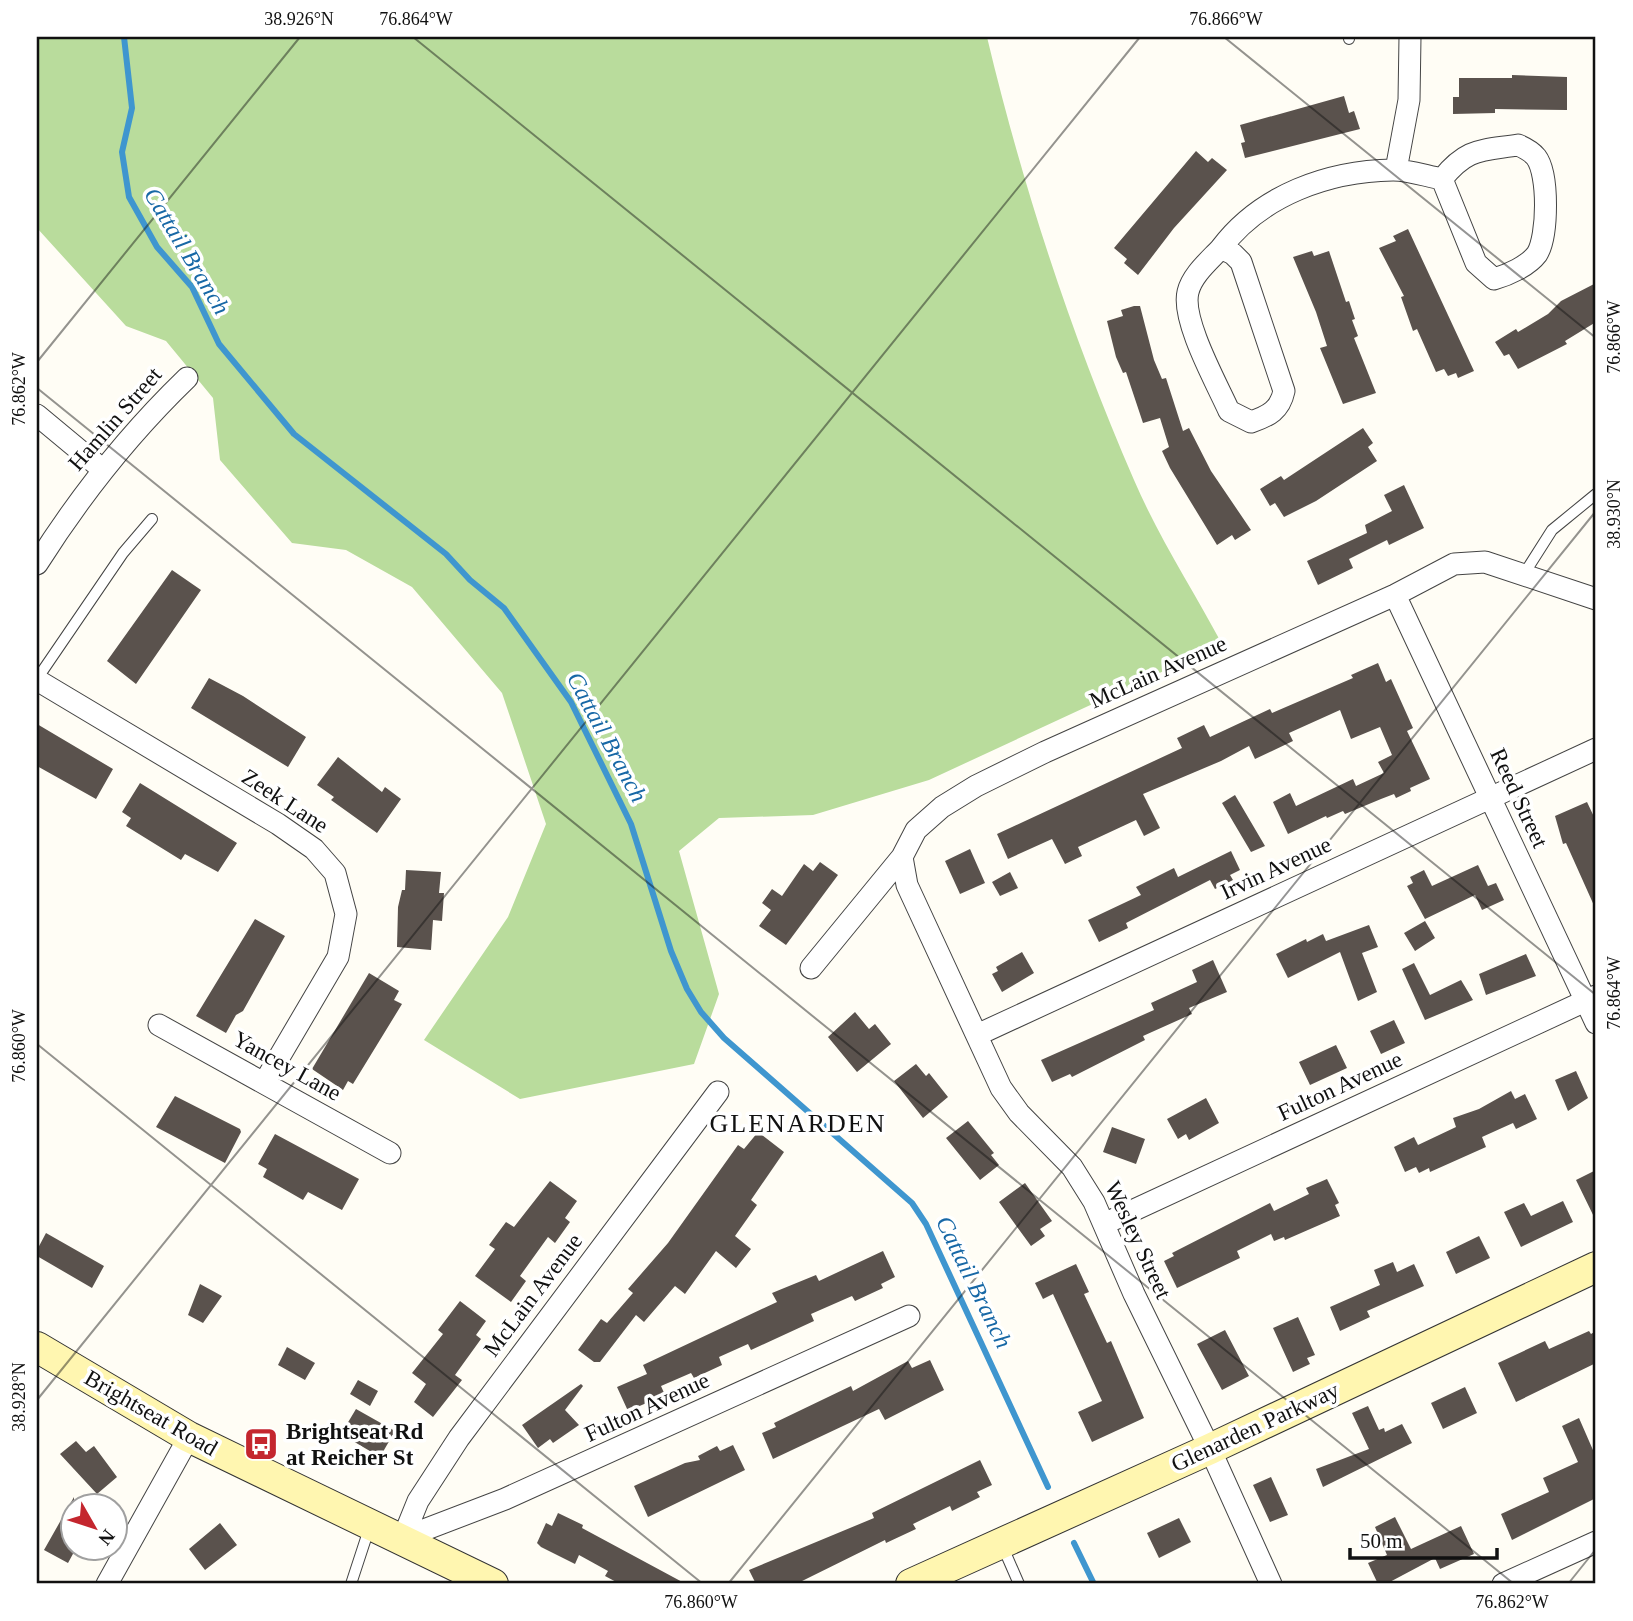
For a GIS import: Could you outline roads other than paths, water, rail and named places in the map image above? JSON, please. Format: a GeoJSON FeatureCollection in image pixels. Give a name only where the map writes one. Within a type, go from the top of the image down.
{"type":"FeatureCollection","features":[{"type":"Feature","properties":{"kind":"street"},"geometry":{"type":"LineString","coordinates":[[1396,170],[1409,100],[1410,37]]}},
{"type":"Feature","properties":{"kind":"street"},"geometry":{"type":"LineString","coordinates":[[1518,145],[1530,150],[1538,159],[1542,172],[1546,232],[1536,255],[1507,275],[1494,279],[1482,271],[1469,250],[1442,178],[1458,159],[1472,152],[1518,145]]}},
{"type":"Feature","properties":{"kind":"street"},"geometry":{"type":"LineString","coordinates":[[1221,248],[1241,262],[1284,391],[1282,402],[1274,412],[1251,422],[1229,411],[1187,312],[1188,290],[1200,270],[1242,222],[1272,200],[1326,179],[1396,170],[1442,178]]}},
{"type":"Feature","properties":{"kind":"street","name":"Hamlin Street"},"geometry":{"type":"LineString","coordinates":[[37,564],[102,469],[147,416],[187,378]]}},
{"type":"Feature","properties":{"kind":"street"},"geometry":{"type":"LineString","coordinates":[[37,415],[102,469]]}},
{"type":"Feature","properties":{"kind":"street","name":"McLain Avenue"},"geometry":{"type":"LineString","coordinates":[[811,968],[902,858],[906,844],[928,819],[976,786],[1045,752],[1395,595],[1436,572],[1462,563],[1485,562],[1596,599]]}},
{"type":"Feature","properties":{"kind":"street","name":"Reed Street"},"geometry":{"type":"LineString","coordinates":[[1395,595],[1490,798],[1591,998],[1596,1023]]}},
{"type":"Feature","properties":{"kind":"street","name":"Zeek Lane"},"geometry":{"type":"LineString","coordinates":[[37,680],[278,824],[314,849],[335,873],[346,914],[338,957],[264,1083]]}},
{"type":"Feature","properties":{"kind":"street","name":"Irvin Avenue"},"geometry":{"type":"LineString","coordinates":[[977,1035],[1596,749]]}},
{"type":"Feature","properties":{"kind":"street","name":"Wesley Street"},"geometry":{"type":"LineString","coordinates":[[902,858],[907,885],[1009,1101],[1072,1167],[1106,1223],[1134,1294],[1210,1449],[1271,1584]]}},
{"type":"Feature","properties":{"kind":"street","name":"Fulton Avenue"},"geometry":{"type":"LineString","coordinates":[[1106,1223],[1591,998]]}},
{"type":"Feature","properties":{"kind":"street","name":"Yancey Lane"},"geometry":{"type":"LineString","coordinates":[[159,1025],[390,1153]]}},
{"type":"Feature","properties":{"kind":"street","name":"McLain Avenue"},"geometry":{"type":"LineString","coordinates":[[404,1538],[418,1501],[452,1448],[718,1092]]}},
{"type":"Feature","properties":{"kind":"street","name":"Glenarden Parkway"},"geometry":{"type":"LineString","coordinates":[[911,1584],[1210,1449],[1596,1266]]}},
{"type":"Feature","properties":{"kind":"street","name":"Fulton Avenue"},"geometry":{"type":"LineString","coordinates":[[404,1538],[505,1499],[909,1315]]}},
{"type":"Feature","properties":{"kind":"street","name":"Brightseat Road"},"geometry":{"type":"LineString","coordinates":[[37,1347],[189,1437],[404,1538],[494,1584]]}},
{"type":"Feature","properties":{"kind":"street"},"geometry":{"type":"LineString","coordinates":[[107,1584],[189,1437]]}},
{"type":"Feature","properties":{"kind":"street"},"geometry":{"type":"LineString","coordinates":[[1503,1584],[1596,1542]]}},
{"type":"Feature","properties":{"kind":"lane"},"geometry":{"type":"LineString","coordinates":[[1524,574],[1552,530],[1596,494]]}},
{"type":"Feature","properties":{"kind":"lane"},"geometry":{"type":"LineString","coordinates":[[37,680],[123,553],[152,519]]}},
{"type":"Feature","properties":{"kind":"lane"},"geometry":{"type":"LineString","coordinates":[[351,1584],[370,1523]]}},
{"type":"Feature","properties":{"kind":"lane"},"geometry":{"type":"LineString","coordinates":[[1000,1543],[1019,1584]]}},
{"type":"Feature","properties":{"kind":"waterway","name":"Cattail Branch"},"geometry":{"type":"LineString","coordinates":[[124,37],[132,108],[122,152],[129,197],[157,247],[192,287],[219,344],[294,434],[446,554],[470,580],[504,608],[571,702],[631,824],[671,951],[687,989],[701,1012],[724,1038],[912,1203],[926,1224],[1048,1487]]}},
{"type":"Feature","properties":{"kind":"waterway","name":"Cattail Branch"},"geometry":{"type":"LineString","coordinates":[[1074,1543],[1094,1584]]}},
{"type":"Feature","properties":{"kind":"place","name":"Brightseat Rd at Reicher St"},"geometry":{"type":"Point","coordinates":[261,1444]}},
{"type":"Feature","properties":{"kind":"district","name":"GLENARDEN"},"geometry":{"type":"Point","coordinates":[798,1123]}}]}
